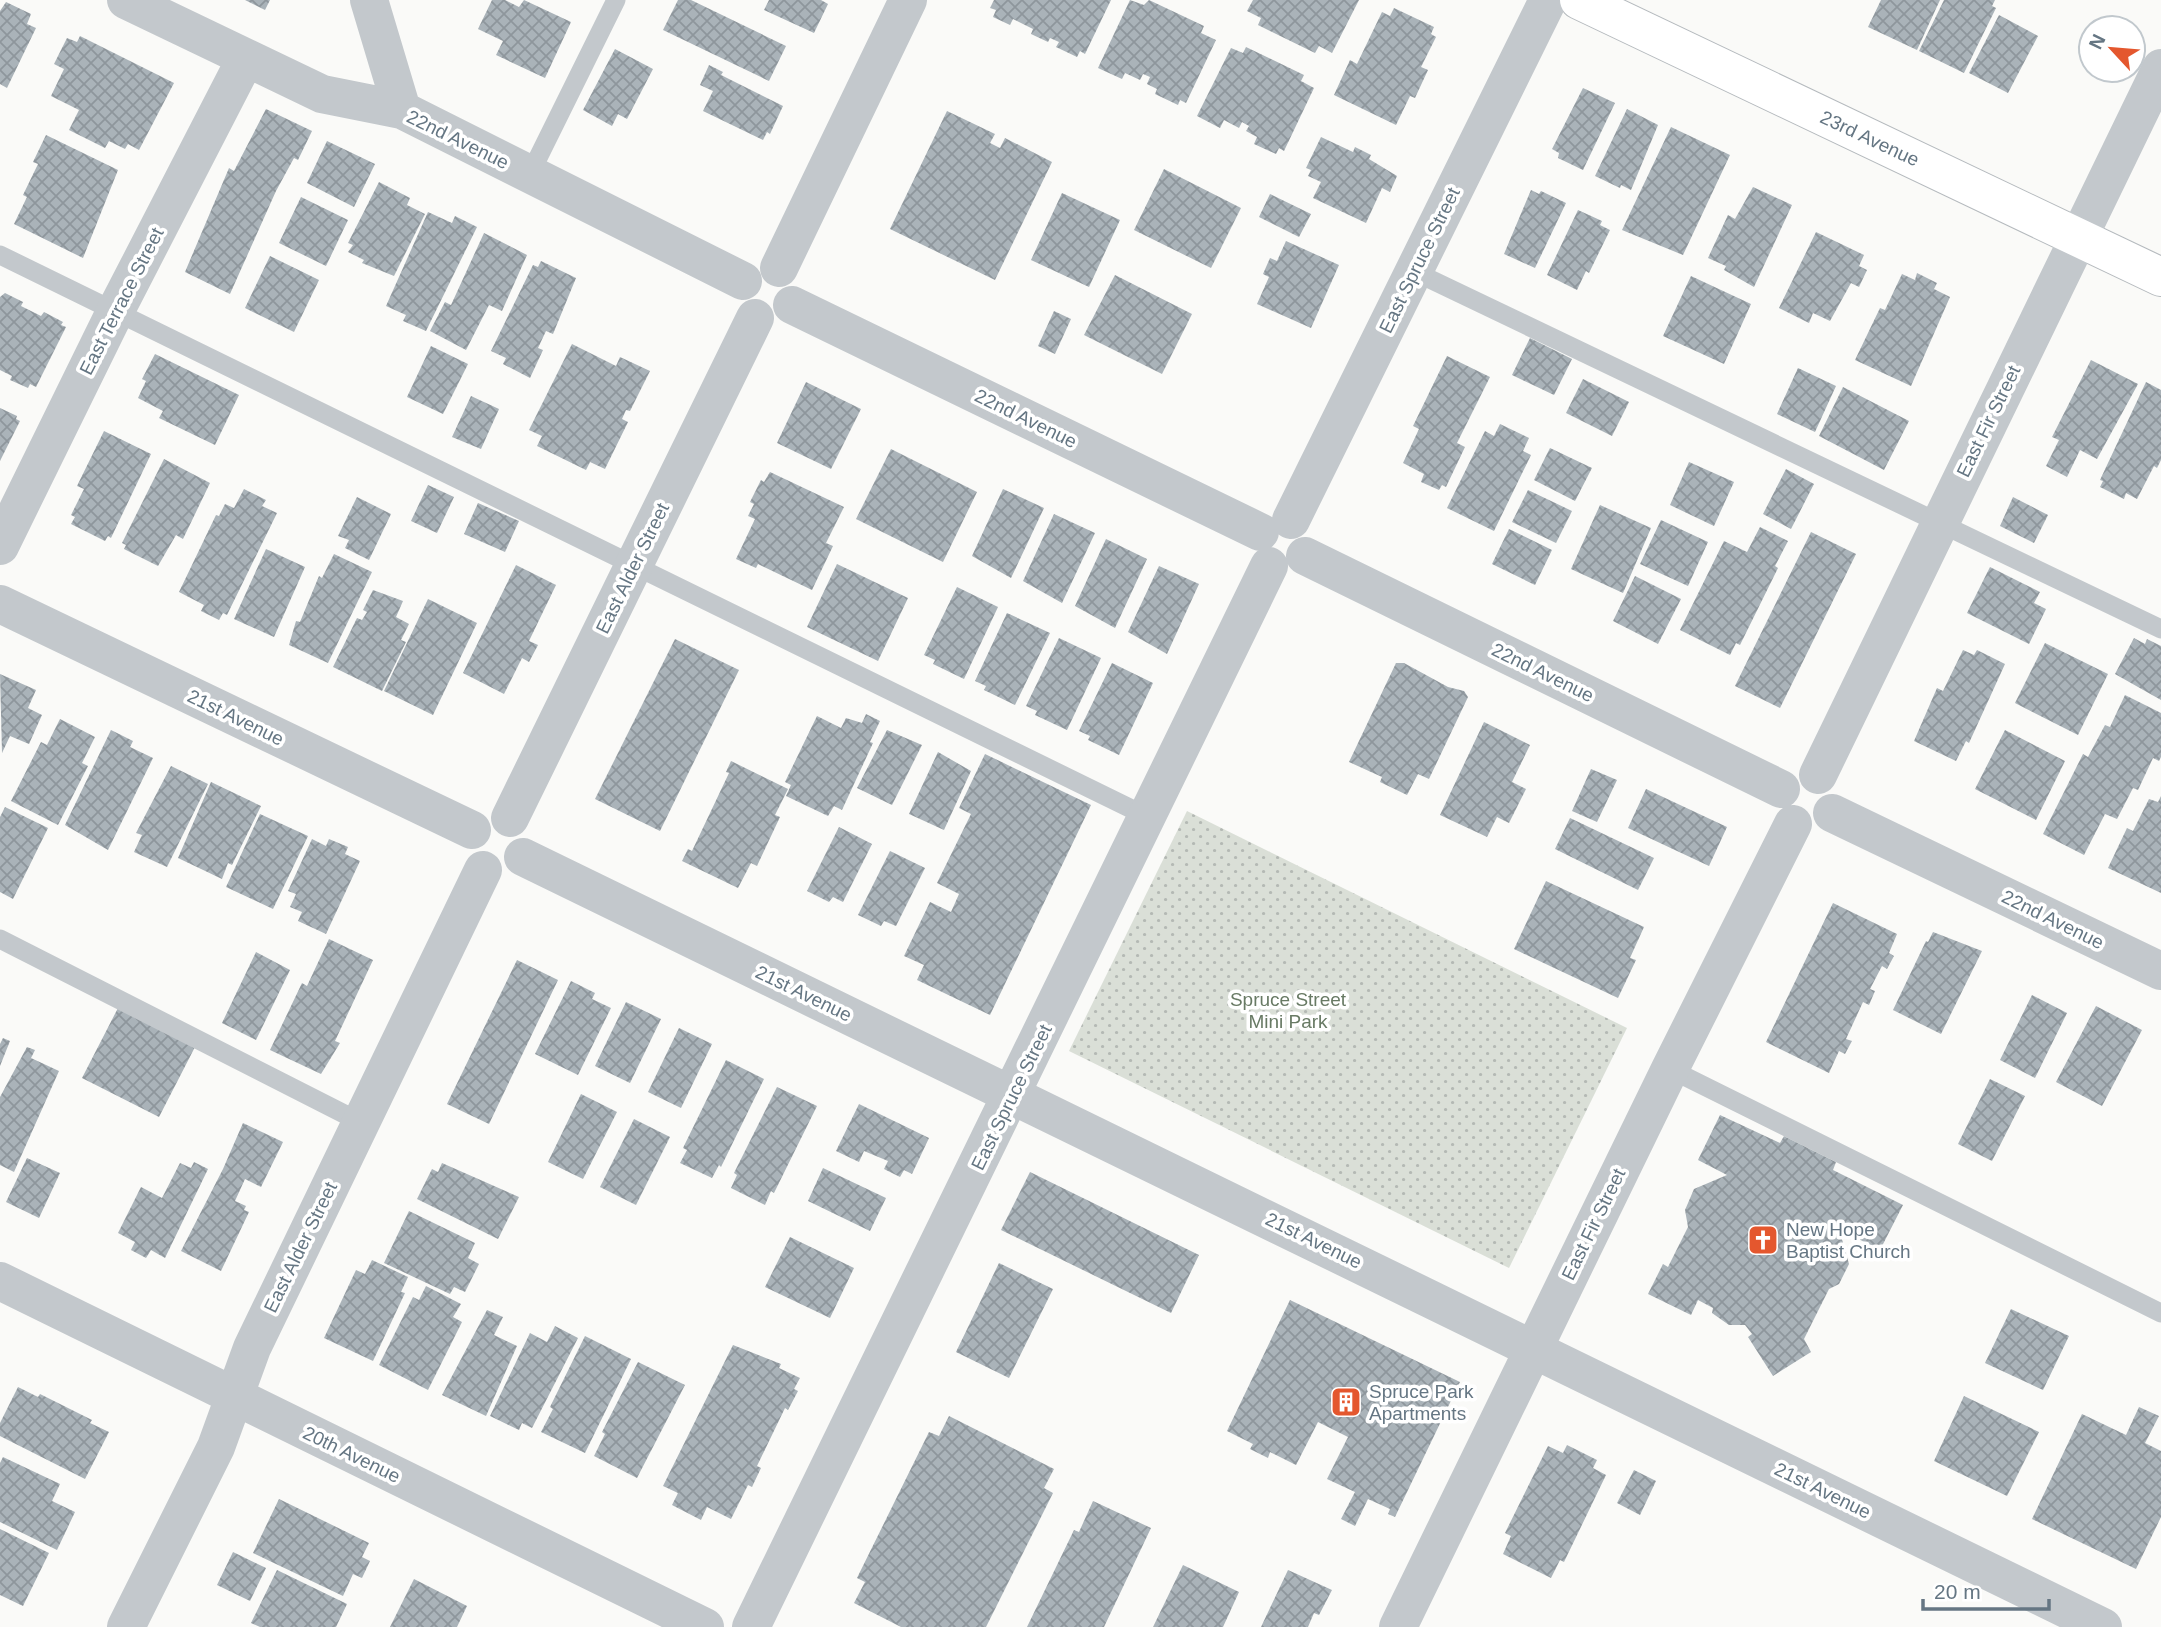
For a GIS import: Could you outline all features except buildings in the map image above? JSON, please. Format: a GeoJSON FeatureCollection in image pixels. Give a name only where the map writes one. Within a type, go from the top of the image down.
{"type":"FeatureCollection","features":[{"type":"Feature","properties":{"kind":"main road","name":"23rd Avenue"},"geometry":{"type":"LineString","coordinates":[[1579,0],[2161,277]]}},
{"type":"Feature","properties":{"kind":"street","name":"22nd Avenue"},"geometry":{"type":"LineString","coordinates":[[126,0],[322,94],[402,110],[743,281]]}},
{"type":"Feature","properties":{"kind":"street"},"geometry":{"type":"LineString","coordinates":[[369,0],[402,110]]}},
{"type":"Feature","properties":{"kind":"street"},"geometry":{"type":"LineString","coordinates":[[779,268],[908,0]]}},
{"type":"Feature","properties":{"kind":"street","name":"East Spruce Street"},"geometry":{"type":"LineString","coordinates":[[751,1627],[1013,1094],[1146,816],[1273,540],[1413,271],[1548,0]]}},
{"type":"Feature","properties":{"kind":"street","name":"East Terrace Street"},"geometry":{"type":"LineString","coordinates":[[0,545],[115,312],[246,58]]}},
{"type":"Feature","properties":{"kind":"street","name":"East Fir Street"},"geometry":{"type":"LineString","coordinates":[[1818,775],[2161,68]]}},
{"type":"Feature","properties":{"kind":"street"},"geometry":{"type":"LineString","coordinates":[[764,266],[779,268],[794,284],[792,305],[776,320],[755,318],[741,301],[743,281],[755,269],[764,266]]}},
{"type":"Feature","properties":{"kind":"street","name":"22nd Avenue"},"geometry":{"type":"LineString","coordinates":[[792,305],[1273,540],[1290,569],[1305,556],[1787,806]]}},
{"type":"Feature","properties":{"kind":"street","name":"East Alder Street"},"geometry":{"type":"LineString","coordinates":[[510,818],[755,318]]}},
{"type":"Feature","properties":{"kind":"street","name":"21st Avenue"},"geometry":{"type":"LineString","coordinates":[[0,604],[472,830]]}},
{"type":"Feature","properties":{"kind":"street"},"geometry":{"type":"LineString","coordinates":[[1804,772],[1818,775],[1830,784],[1834,792],[1832,813],[1815,827],[1787,806],[1795,775],[1804,772]]}},
{"type":"Feature","properties":{"kind":"street","name":"East Fir Street"},"geometry":{"type":"LineString","coordinates":[[1398,1627],[1670,1069],[1787,806]]}},
{"type":"Feature","properties":{"kind":"street","name":"22nd Avenue"},"geometry":{"type":"LineString","coordinates":[[1832,813],[2161,971]]}},
{"type":"Feature","properties":{"kind":"street"},"geometry":{"type":"LineString","coordinates":[[493,815],[510,818],[525,834],[523,857],[515,868],[507,872],[497,874],[483,870],[469,853],[472,830],[484,818],[493,815]]}},
{"type":"Feature","properties":{"kind":"street","name":"21st Avenue"},"geometry":{"type":"LineString","coordinates":[[523,857],[1534,1347],[2103,1627]]}},
{"type":"Feature","properties":{"kind":"street","name":"East Alder Street"},"geometry":{"type":"LineString","coordinates":[[126,1627],[216,1447],[252,1348],[483,870]]}},
{"type":"Feature","properties":{"kind":"street","name":"20th Avenue"},"geometry":{"type":"LineString","coordinates":[[0,1281],[705,1627]]}},
{"type":"Feature","properties":{"kind":"lane"},"geometry":{"type":"LineString","coordinates":[[530,174],[616,0]]}},
{"type":"Feature","properties":{"kind":"lane"},"geometry":{"type":"LineString","coordinates":[[0,256],[634,563],[1146,816]]}},
{"type":"Feature","properties":{"kind":"lane"},"geometry":{"type":"LineString","coordinates":[[1413,271],[2161,629]]}},
{"type":"Feature","properties":{"kind":"lane"},"geometry":{"type":"LineString","coordinates":[[0,939],[360,1122]]}},
{"type":"Feature","properties":{"kind":"lane"},"geometry":{"type":"LineString","coordinates":[[1670,1069],[2161,1313]]}},
{"type":"Feature","properties":{"kind":"green space","name":"Spruce Street Mini Park"},"geometry":{"type":"Polygon","coordinates":[[[1187,811],[1627,1028],[1509,1268],[1069,1051],[1187,811]]]}},
{"type":"Feature","properties":{"kind":"place","name":"New Hope Baptist Church"},"geometry":{"type":"Point","coordinates":[1763,1240]}},
{"type":"Feature","properties":{"kind":"place","name":"Spruce Park Apartments"},"geometry":{"type":"Point","coordinates":[1346,1402]}}]}
